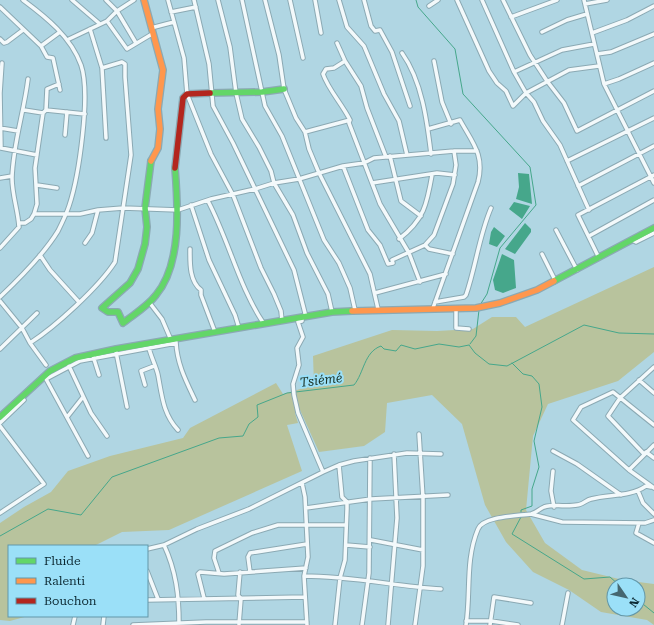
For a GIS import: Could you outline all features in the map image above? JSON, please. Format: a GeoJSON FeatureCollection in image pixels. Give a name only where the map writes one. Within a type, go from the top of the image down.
{"type":"FeatureCollection","features":[{"type":"Feature","properties":{"kind":"street"},"geometry":{"type":"LineString","coordinates":[[0,297],[40,255],[58,231],[69,208],[74,188],[85,114],[81,65],[67,40],[60,32],[23,0]]}},
{"type":"Feature","properties":{"kind":"street"},"geometry":{"type":"LineString","coordinates":[[72,0],[100,24]]}},
{"type":"Feature","properties":{"kind":"street"},"geometry":{"type":"LineString","coordinates":[[106,0],[117,11],[136,43]]}},
{"type":"Feature","properties":{"kind":"street"},"geometry":{"type":"LineString","coordinates":[[67,40],[107,21],[117,11],[134,0]]}},
{"type":"Feature","properties":{"kind":"street"},"geometry":{"type":"LineString","coordinates":[[144,0],[163,70],[158,109],[160,129],[158,148],[151,160],[145,208],[147,227],[145,244],[138,269],[130,283],[102,308],[108,312],[118,312],[123,323],[148,304],[160,290],[171,266],[178,210],[175,167],[181,102],[187,94]]}},
{"type":"Feature","properties":{"kind":"street"},"geometry":{"type":"LineString","coordinates":[[168,0],[184,58],[187,94],[211,154],[233,195],[261,268],[281,311],[282,321]]}},
{"type":"Feature","properties":{"kind":"street"},"geometry":{"type":"LineString","coordinates":[[194,0],[209,64],[211,93],[215,110],[294,270],[304,317]]}},
{"type":"Feature","properties":{"kind":"street"},"geometry":{"type":"LineString","coordinates":[[218,0],[230,47],[236,93],[242,120],[259,147],[271,172],[274,183],[293,215],[307,253],[328,294],[332,312]]}},
{"type":"Feature","properties":{"kind":"street"},"geometry":{"type":"LineString","coordinates":[[242,0],[265,106],[282,136],[324,240],[339,263],[350,288],[355,310]]}},
{"type":"Feature","properties":{"kind":"street"},"geometry":{"type":"LineString","coordinates":[[265,0],[279,54],[284,89],[296,118],[305,132],[309,149],[319,173],[370,274],[378,309]]}},
{"type":"Feature","properties":{"kind":"street"},"geometry":{"type":"LineString","coordinates":[[290,0],[303,58]]}},
{"type":"Feature","properties":{"kind":"street"},"geometry":{"type":"LineString","coordinates":[[314,0],[320,33]]}},
{"type":"Feature","properties":{"kind":"street"},"geometry":{"type":"LineString","coordinates":[[339,0],[347,27],[364,46],[384,94],[399,121],[407,155]]}},
{"type":"Feature","properties":{"kind":"street"},"geometry":{"type":"LineString","coordinates":[[364,0],[371,26],[375,31],[380,30],[392,52],[410,106]]}},
{"type":"Feature","properties":{"kind":"street"},"geometry":{"type":"LineString","coordinates":[[429,6],[438,0]]}},
{"type":"Feature","properties":{"kind":"street"},"geometry":{"type":"LineString","coordinates":[[457,0],[489,71],[497,84],[506,91],[513,106],[526,93],[569,70],[599,66]]}},
{"type":"Feature","properties":{"kind":"street"},"geometry":{"type":"LineString","coordinates":[[482,0],[514,72],[526,93],[534,102],[543,121],[560,145],[589,210]]}},
{"type":"Feature","properties":{"kind":"street"},"geometry":{"type":"LineString","coordinates":[[503,0],[535,62],[564,103],[577,131],[654,91]]}},
{"type":"Feature","properties":{"kind":"street"},"geometry":{"type":"LineString","coordinates":[[511,17],[557,0]]}},
{"type":"Feature","properties":{"kind":"street"},"geometry":{"type":"LineString","coordinates":[[607,0],[584,2],[599,66],[604,84],[618,109],[639,154],[652,176],[654,183]]}},
{"type":"Feature","properties":{"kind":"street"},"geometry":{"type":"LineString","coordinates":[[592,33],[627,20],[654,6]]}},
{"type":"Feature","properties":{"kind":"street"},"geometry":{"type":"LineString","coordinates":[[0,7],[40,46],[47,57],[53,57],[55,60],[60,90]]}},
{"type":"Feature","properties":{"kind":"street"},"geometry":{"type":"LineString","coordinates":[[171,12],[196,7]]}},
{"type":"Feature","properties":{"kind":"street"},"geometry":{"type":"LineString","coordinates":[[542,32],[567,20],[587,14]]}},
{"type":"Feature","properties":{"kind":"street"},"geometry":{"type":"LineString","coordinates":[[107,21],[126,48],[152,34]]}},
{"type":"Feature","properties":{"kind":"street"},"geometry":{"type":"LineString","coordinates":[[151,28],[174,22]]}},
{"type":"Feature","properties":{"kind":"street"},"geometry":{"type":"LineString","coordinates":[[90,29],[102,68],[106,138]]}},
{"type":"Feature","properties":{"kind":"street"},"geometry":{"type":"LineString","coordinates":[[0,39],[4,43],[7,42],[23,30]]}},
{"type":"Feature","properties":{"kind":"street"},"geometry":{"type":"LineString","coordinates":[[40,46],[60,32]]}},
{"type":"Feature","properties":{"kind":"street"},"geometry":{"type":"LineString","coordinates":[[596,54],[612,52],[654,34]]}},
{"type":"Feature","properties":{"kind":"street"},"geometry":{"type":"LineString","coordinates":[[337,43],[345,61],[361,86],[367,108],[388,156],[401,201],[421,216]]}},
{"type":"Feature","properties":{"kind":"street"},"geometry":{"type":"LineString","coordinates":[[514,72],[562,50],[594,44]]}},
{"type":"Feature","properties":{"kind":"street"},"geometry":{"type":"LineString","coordinates":[[402,54],[417,84],[428,129],[431,154]]}},
{"type":"Feature","properties":{"kind":"street"},"geometry":{"type":"LineString","coordinates":[[345,61],[334,68],[326,69],[323,74],[328,86],[342,104],[350,120],[349,123],[380,204],[408,253],[420,282]]}},
{"type":"Feature","properties":{"kind":"street"},"geometry":{"type":"LineString","coordinates":[[434,61],[442,102],[451,124]]}},
{"type":"Feature","properties":{"kind":"street"},"geometry":{"type":"LineString","coordinates":[[30,343],[50,329],[79,302],[110,271],[115,262],[131,155],[125,64],[122,62],[102,68]]}},
{"type":"Feature","properties":{"kind":"street"},"geometry":{"type":"LineString","coordinates":[[2,63],[0,93],[0,128],[2,148],[14,152],[37,155]]}},
{"type":"Feature","properties":{"kind":"street"},"geometry":{"type":"LineString","coordinates":[[604,84],[654,63]]}},
{"type":"Feature","properties":{"kind":"street"},"geometry":{"type":"LineString","coordinates":[[0,248],[18,229],[19,224],[13,193],[12,176],[14,152],[24,110],[28,79]]}},
{"type":"Feature","properties":{"kind":"street"},"geometry":{"type":"LineString","coordinates":[[19,224],[28,221],[34,214],[37,198],[35,168],[43,113],[46,110],[47,89],[58,84]]}},
{"type":"Feature","properties":{"kind":"street"},"geometry":{"type":"LineString","coordinates":[[187,94],[262,92],[284,89]]}},
{"type":"Feature","properties":{"kind":"street"},"geometry":{"type":"LineString","coordinates":[[24,110],[43,113]]}},
{"type":"Feature","properties":{"kind":"street"},"geometry":{"type":"LineString","coordinates":[[46,110],[85,114]]}},
{"type":"Feature","properties":{"kind":"street"},"geometry":{"type":"LineString","coordinates":[[65,134],[67,112]]}},
{"type":"Feature","properties":{"kind":"street"},"geometry":{"type":"LineString","coordinates":[[567,161],[654,118]]}},
{"type":"Feature","properties":{"kind":"street"},"geometry":{"type":"LineString","coordinates":[[305,132],[350,120]]}},
{"type":"Feature","properties":{"kind":"street"},"geometry":{"type":"LineString","coordinates":[[428,129],[451,124],[460,120],[477,151],[481,163],[480,176],[433,308]]}},
{"type":"Feature","properties":{"kind":"street"},"geometry":{"type":"LineString","coordinates":[[0,128],[18,131]]}},
{"type":"Feature","properties":{"kind":"street"},"geometry":{"type":"LineString","coordinates":[[578,186],[654,146]]}},
{"type":"Feature","properties":{"kind":"street"},"geometry":{"type":"LineString","coordinates":[[34,214],[80,214],[98,210],[123,208],[178,210],[211,199],[233,195],[274,183],[299,179],[343,166],[364,163],[374,158],[454,151],[477,151]]}},
{"type":"Feature","properties":{"kind":"street"},"geometry":{"type":"LineString","coordinates":[[343,166],[368,230],[380,244],[388,264],[393,263],[392,260],[425,245],[434,235],[455,175],[456,165],[454,151]]}},
{"type":"Feature","properties":{"kind":"street"},"geometry":{"type":"LineString","coordinates":[[372,183],[432,175],[437,173],[455,175]]}},
{"type":"Feature","properties":{"kind":"street"},"geometry":{"type":"LineString","coordinates":[[399,239],[421,216],[426,206],[432,175]]}},
{"type":"Feature","properties":{"kind":"street"},"geometry":{"type":"LineString","coordinates":[[0,178],[12,176]]}},
{"type":"Feature","properties":{"kind":"street"},"geometry":{"type":"LineString","coordinates":[[599,258],[578,216],[652,176]]}},
{"type":"Feature","properties":{"kind":"street"},"geometry":{"type":"LineString","coordinates":[[37,184],[57,188]]}},
{"type":"Feature","properties":{"kind":"street"},"geometry":{"type":"LineString","coordinates":[[589,236],[654,200]]}},
{"type":"Feature","properties":{"kind":"street"},"geometry":{"type":"LineString","coordinates":[[208,201],[223,231],[246,288],[264,324]]}},
{"type":"Feature","properties":{"kind":"street"},"geometry":{"type":"LineString","coordinates":[[191,205],[209,260],[235,315],[238,328]]}},
{"type":"Feature","properties":{"kind":"street"},"geometry":{"type":"LineString","coordinates":[[435,302],[464,297],[466,295],[477,258],[482,229],[491,208]]}},
{"type":"Feature","properties":{"kind":"street"},"geometry":{"type":"LineString","coordinates":[[85,243],[92,233],[98,210]]}},
{"type":"Feature","properties":{"kind":"street"},"geometry":{"type":"LineString","coordinates":[[0,417],[50,371],[75,358],[93,356],[215,332],[332,312],[378,309],[456,309],[484,307],[520,298],[577,270],[654,228]]}},
{"type":"Feature","properties":{"kind":"street"},"geometry":{"type":"LineString","coordinates":[[556,230],[577,270]]}},
{"type":"Feature","properties":{"kind":"street"},"geometry":{"type":"LineString","coordinates":[[631,240],[636,242],[654,233]]}},
{"type":"Feature","properties":{"kind":"street"},"geometry":{"type":"LineString","coordinates":[[425,245],[429,249],[453,254]]}},
{"type":"Feature","properties":{"kind":"street"},"geometry":{"type":"LineString","coordinates":[[190,249],[192,274],[196,286],[200,290],[215,332]]}},
{"type":"Feature","properties":{"kind":"street"},"geometry":{"type":"LineString","coordinates":[[542,254],[555,280]]}},
{"type":"Feature","properties":{"kind":"street"},"geometry":{"type":"LineString","coordinates":[[40,255],[50,270],[79,302]]}},
{"type":"Feature","properties":{"kind":"street"},"geometry":{"type":"LineString","coordinates":[[375,293],[446,274]]}},
{"type":"Feature","properties":{"kind":"street"},"geometry":{"type":"LineString","coordinates":[[0,301],[22,328],[30,343],[46,365]]}},
{"type":"Feature","properties":{"kind":"street"},"geometry":{"type":"LineString","coordinates":[[149,302],[162,319],[174,341],[184,380],[195,400]]}},
{"type":"Feature","properties":{"kind":"street"},"geometry":{"type":"LineString","coordinates":[[456,309],[456,328],[469,329]]}},
{"type":"Feature","properties":{"kind":"street"},"geometry":{"type":"LineString","coordinates":[[0,349],[37,313]]}},
{"type":"Feature","properties":{"kind":"street"},"geometry":{"type":"LineString","coordinates":[[304,317],[302,321],[298,322],[303,337],[297,348],[299,365],[294,395],[298,413],[323,472]]}},
{"type":"Feature","properties":{"kind":"street"},"geometry":{"type":"LineString","coordinates":[[116,351],[149,348],[174,341]]}},
{"type":"Feature","properties":{"kind":"street"},"geometry":{"type":"LineString","coordinates":[[149,348],[157,373],[163,406],[169,421],[178,430]]}},
{"type":"Feature","properties":{"kind":"street"},"geometry":{"type":"LineString","coordinates":[[116,351],[127,407]]}},
{"type":"Feature","properties":{"kind":"street"},"geometry":{"type":"LineString","coordinates":[[88,456],[68,416],[46,380],[69,366],[93,356]]}},
{"type":"Feature","properties":{"kind":"street"},"geometry":{"type":"LineString","coordinates":[[93,356],[99,375]]}},
{"type":"Feature","properties":{"kind":"street"},"geometry":{"type":"LineString","coordinates":[[69,366],[96,422],[107,436]]}},
{"type":"Feature","properties":{"kind":"street"},"geometry":{"type":"LineString","coordinates":[[145,384],[141,370],[154,366]]}},
{"type":"Feature","properties":{"kind":"street"},"geometry":{"type":"LineString","coordinates":[[654,367],[620,398],[610,412],[609,417],[645,453],[654,458]]}},
{"type":"Feature","properties":{"kind":"street"},"geometry":{"type":"LineString","coordinates":[[639,380],[654,394]]}},
{"type":"Feature","properties":{"kind":"street"},"geometry":{"type":"LineString","coordinates":[[653,488],[629,470],[573,420],[581,407],[613,392],[654,425]]}},
{"type":"Feature","properties":{"kind":"street"},"geometry":{"type":"LineString","coordinates":[[68,416],[83,397]]}},
{"type":"Feature","properties":{"kind":"street"},"geometry":{"type":"LineString","coordinates":[[0,423],[24,400]]}},
{"type":"Feature","properties":{"kind":"street"},"geometry":{"type":"LineString","coordinates":[[0,426],[44,484],[0,513]]}},
{"type":"Feature","properties":{"kind":"street"},"geometry":{"type":"LineString","coordinates":[[415,625],[423,550],[423,498],[419,434]]}},
{"type":"Feature","properties":{"kind":"street"},"geometry":{"type":"LineString","coordinates":[[629,470],[654,445]]}},
{"type":"Feature","properties":{"kind":"street"},"geometry":{"type":"LineString","coordinates":[[553,450],[577,464],[620,495]]}},
{"type":"Feature","properties":{"kind":"street"},"geometry":{"type":"LineString","coordinates":[[148,550],[164,545],[197,529],[249,509],[323,472],[339,466],[370,458],[394,454],[421,452],[441,454]]}},
{"type":"Feature","properties":{"kind":"street"},"geometry":{"type":"LineString","coordinates":[[388,625],[396,545],[397,498],[394,454]]}},
{"type":"Feature","properties":{"kind":"street"},"geometry":{"type":"LineString","coordinates":[[362,625],[368,582],[371,540],[370,458]]}},
{"type":"Feature","properties":{"kind":"street"},"geometry":{"type":"LineString","coordinates":[[335,625],[340,578],[344,568],[346,546],[345,525],[347,502],[342,497],[339,466]]}},
{"type":"Feature","properties":{"kind":"street"},"geometry":{"type":"LineString","coordinates":[[553,471],[551,495],[554,507]]}},
{"type":"Feature","properties":{"kind":"street"},"geometry":{"type":"LineString","coordinates":[[133,625],[307,624],[304,576],[306,568],[307,544],[306,508],[302,483]]}},
{"type":"Feature","properties":{"kind":"street"},"geometry":{"type":"LineString","coordinates":[[530,514],[544,507],[577,505],[590,499],[638,491],[646,486],[653,488]]}},
{"type":"Feature","properties":{"kind":"street"},"geometry":{"type":"LineString","coordinates":[[638,491],[643,503],[654,514]]}},
{"type":"Feature","properties":{"kind":"street"},"geometry":{"type":"LineString","coordinates":[[306,508],[371,499],[423,498],[448,495]]}},
{"type":"Feature","properties":{"kind":"street"},"geometry":{"type":"LineString","coordinates":[[518,625],[466,623],[469,602],[469,565],[478,529],[486,521],[523,514],[530,514],[562,522],[639,523],[654,520]]}},
{"type":"Feature","properties":{"kind":"street"},"geometry":{"type":"LineString","coordinates":[[639,523],[636,533],[654,542]]}},
{"type":"Feature","properties":{"kind":"street"},"geometry":{"type":"LineString","coordinates":[[219,573],[214,558],[215,551],[270,527],[345,525]]}},
{"type":"Feature","properties":{"kind":"street"},"geometry":{"type":"LineString","coordinates":[[371,540],[423,550]]}},
{"type":"Feature","properties":{"kind":"street"},"geometry":{"type":"LineString","coordinates":[[250,572],[248,557],[250,553],[307,544]]}},
{"type":"Feature","properties":{"kind":"street"},"geometry":{"type":"LineString","coordinates":[[164,545],[176,576],[179,598],[179,624]]}},
{"type":"Feature","properties":{"kind":"street"},"geometry":{"type":"LineString","coordinates":[[346,546],[370,547]]}},
{"type":"Feature","properties":{"kind":"street"},"geometry":{"type":"LineString","coordinates":[[204,598],[199,572],[250,572],[306,568]]}},
{"type":"Feature","properties":{"kind":"street"},"geometry":{"type":"LineString","coordinates":[[239,624],[241,599],[238,595],[240,572]]}},
{"type":"Feature","properties":{"kind":"street"},"geometry":{"type":"LineString","coordinates":[[148,574],[158,600]]}},
{"type":"Feature","properties":{"kind":"street"},"geometry":{"type":"LineString","coordinates":[[304,576],[340,578],[392,585],[441,589]]}},
{"type":"Feature","properties":{"kind":"street"},"geometry":{"type":"LineString","coordinates":[[562,625],[568,593]]}},
{"type":"Feature","properties":{"kind":"street"},"geometry":{"type":"LineString","coordinates":[[490,623],[494,597],[531,603]]}},
{"type":"Feature","properties":{"kind":"street"},"geometry":{"type":"LineString","coordinates":[[148,600],[179,598],[305,598]]}},
{"type":"Feature","properties":{"kind":"shaded area"},"geometry":{"type":"Polygon","coordinates":[[[518,173],[529,174],[532,204],[516,199],[519,187],[518,173]]]}},
{"type":"Feature","properties":{"kind":"shaded area"},"geometry":{"type":"Polygon","coordinates":[[[514,202],[530,206],[522,219],[509,209],[514,202]]]}},
{"type":"Feature","properties":{"kind":"shaded area"},"geometry":{"type":"Polygon","coordinates":[[[525,223],[531,229],[531,232],[515,254],[505,249],[525,223]]]}},
{"type":"Feature","properties":{"kind":"shaded area"},"geometry":{"type":"Polygon","coordinates":[[[494,227],[505,236],[497,247],[489,244],[491,232],[494,227]]]}},
{"type":"Feature","properties":{"kind":"shaded area"},"geometry":{"type":"Polygon","coordinates":[[[502,254],[514,260],[516,288],[503,293],[495,290],[493,280],[502,254]]]}},
{"type":"Feature","properties":{"kind":"shaded area"},"geometry":{"type":"Polygon","coordinates":[[[654,267],[654,352],[618,381],[548,404],[533,436],[526,510],[545,543],[582,570],[611,577],[606,577],[606,613],[601,612],[569,590],[533,572],[506,542],[485,505],[462,424],[432,395],[387,403],[385,432],[364,446],[319,452],[300,410],[295,413],[298,423],[287,425],[302,471],[169,530],[122,532],[96,545],[8,545],[8,617],[24,617],[10,621],[0,620],[0,523],[24,507],[51,492],[68,471],[110,456],[183,438],[190,428],[276,383],[283,394],[314,385],[313,356],[392,330],[437,331],[473,329],[492,317],[516,317],[525,327],[654,267]]]}},
{"type":"Feature","properties":{"kind":"shaded area"},"geometry":{"type":"Polygon","coordinates":[[[646,583],[654,584],[654,625],[647,620],[630,617],[646,617],[646,583]]]}},
{"type":"Feature","properties":{"kind":"waterway"},"geometry":{"type":"LineString","coordinates":[[416,0],[418,7],[455,49],[463,94],[530,167],[536,205],[500,248],[487,294],[480,305]]}},
{"type":"Feature","properties":{"kind":"waterway"},"geometry":{"type":"LineString","coordinates":[[470,344],[476,336],[479,310]]}},
{"type":"Feature","properties":{"kind":"waterway","name":"Tsiémé"},"geometry":{"type":"LineString","coordinates":[[0,536],[48,509],[81,515],[112,477],[219,438],[243,436],[249,424],[258,417],[257,405],[287,393],[354,385],[371,353],[381,346],[384,349],[396,351],[401,345],[415,349],[439,344],[459,347],[469,345],[475,353],[489,364],[507,366],[584,325],[619,333],[654,334]]}},
{"type":"Feature","properties":{"kind":"waterway"},"geometry":{"type":"LineString","coordinates":[[512,363],[523,374],[532,376],[539,384],[542,407],[534,441],[539,467],[532,489],[532,506],[521,510],[521,513]]}},
{"type":"Feature","properties":{"kind":"waterway"},"geometry":{"type":"LineString","coordinates":[[521,517],[512,534],[584,579],[606,577]]}},
{"type":"Feature","properties":{"kind":"waterway"},"geometry":{"type":"LineString","coordinates":[[646,606],[654,613]]}},
{"type":"Feature","properties":{"kind":"traffic: fast"},"geometry":{"type":"LineString","coordinates":[[210,93],[262,92],[284,89]]}},
{"type":"Feature","properties":{"kind":"traffic: fast"},"geometry":{"type":"LineString","coordinates":[[151,161],[145,208],[147,227],[145,244],[138,269],[130,283],[102,308],[108,312],[118,312],[123,323],[145,307],[156,295],[164,282],[170,267],[174,251],[177,217],[175,168]]}},
{"type":"Feature","properties":{"kind":"traffic: fast"},"geometry":{"type":"LineString","coordinates":[[554,281],[654,228]]}},
{"type":"Feature","properties":{"kind":"traffic: fast"},"geometry":{"type":"LineString","coordinates":[[0,417],[50,371],[75,358],[116,349],[332,312],[352,311]]}},
{"type":"Feature","properties":{"kind":"traffic: slow"},"geometry":{"type":"LineString","coordinates":[[144,0],[163,70],[158,109],[160,129],[158,148],[151,161]]}},
{"type":"Feature","properties":{"kind":"traffic: slow"},"geometry":{"type":"LineString","coordinates":[[352,311],[476,308],[500,303],[537,290],[554,281]]}},
{"type":"Feature","properties":{"kind":"traffic: jam"},"geometry":{"type":"LineString","coordinates":[[175,168],[183,98],[187,94],[210,93]]}}]}
